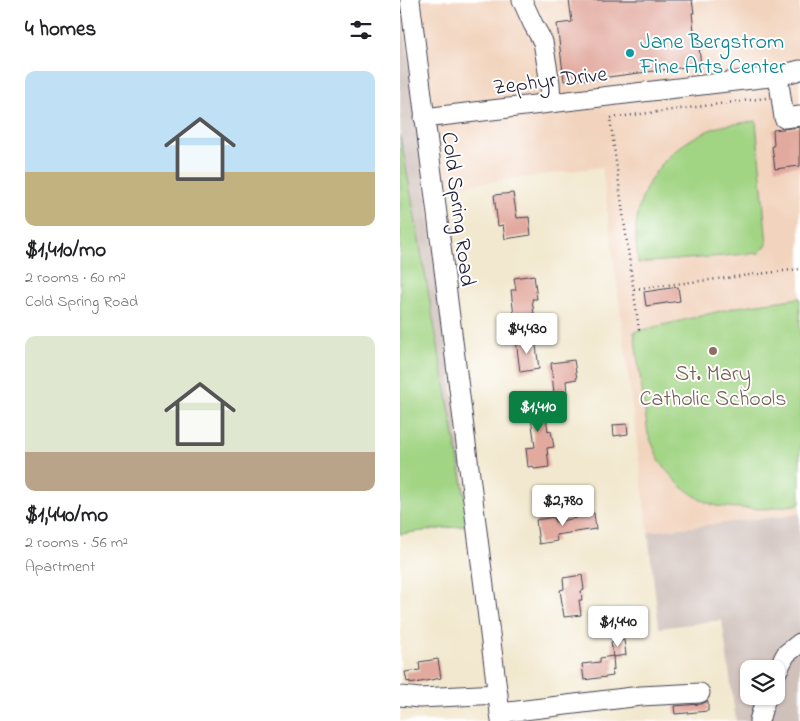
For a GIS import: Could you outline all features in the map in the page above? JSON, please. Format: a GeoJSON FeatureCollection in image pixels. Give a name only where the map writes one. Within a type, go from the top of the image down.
{"type":"FeatureCollection","features":[{"type":"Feature","properties":{"kind":"street","name":"Cold Spring Road"},"geometry":{"type":"LineString","coordinates":[[410,0],[406,23],[408,45],[424,118],[501,717]]}},
{"type":"Feature","properties":{"kind":"street"},"geometry":{"type":"LineString","coordinates":[[522,0],[543,42],[550,83],[551,102]]}},
{"type":"Feature","properties":{"kind":"street","name":"Zephyr Drive"},"geometry":{"type":"LineString","coordinates":[[424,118],[778,76],[800,70]]}},
{"type":"Feature","properties":{"kind":"street"},"geometry":{"type":"LineString","coordinates":[[778,76],[784,118],[800,116]]}},
{"type":"Feature","properties":{"kind":"street"},"geometry":{"type":"LineString","coordinates":[[783,660],[786,654],[800,643]]}},
{"type":"Feature","properties":{"kind":"street"},"geometry":{"type":"LineString","coordinates":[[501,717],[641,696],[700,693]]}},
{"type":"Feature","properties":{"kind":"street"},"geometry":{"type":"LineString","coordinates":[[400,696],[420,698],[498,694]]}},
{"type":"Feature","properties":{"kind":"street"},"geometry":{"type":"LineString","coordinates":[[760,721],[764,705]]}},
{"type":"Feature","properties":{"kind":"path"},"geometry":{"type":"LineString","coordinates":[[639,330],[610,118],[765,98]]}},
{"type":"Feature","properties":{"kind":"path"},"geometry":{"type":"LineString","coordinates":[[634,289],[800,269]]}},
{"type":"Feature","properties":{"kind":"shaded area"},"geometry":{"type":"Polygon","coordinates":[[[400,0],[470,525],[400,534],[400,0]]]}},
{"type":"Feature","properties":{"kind":"shaded area","name":"St. Mary Catholic Schools"},"geometry":{"type":"Polygon","coordinates":[[[420,0],[800,0],[800,514],[648,532],[602,167],[443,188],[420,0]]]}},
{"type":"Feature","properties":{"kind":"shaded area"},"geometry":{"type":"Polygon","coordinates":[[[800,514],[800,721],[736,721],[722,620],[659,628],[648,532],[800,514]]]}},
{"type":"Feature","properties":{"kind":"green space"},"geometry":{"type":"Polygon","coordinates":[[[756,121],[767,245],[759,253],[638,263],[636,234],[638,212],[651,179],[659,167],[680,147],[704,132],[718,127],[756,121]]]}},
{"type":"Feature","properties":{"kind":"green space"},"geometry":{"type":"Polygon","coordinates":[[[400,134],[470,525],[400,534],[400,134]]]}},
{"type":"Feature","properties":{"kind":"green space"},"geometry":{"type":"Polygon","coordinates":[[[800,298],[800,504],[766,509],[739,508],[716,506],[701,500],[682,487],[671,476],[660,462],[648,434],[634,332],[737,307],[800,298]]]}},
{"type":"Feature","properties":{"kind":"building","name":"Jane Bergstrom Fine Arts Center"},"geometry":{"type":"Polygon","coordinates":[[[569,0],[692,0],[695,40],[698,39],[701,65],[564,81],[557,24],[572,22],[569,0]]]}},
{"type":"Feature","properties":{"kind":"building"},"geometry":{"type":"Polygon","coordinates":[[[800,127],[800,166],[775,169],[772,146],[774,145],[773,130],[800,127]]]}},
{"type":"Feature","properties":{"kind":"building"},"geometry":{"type":"Polygon","coordinates":[[[513,193],[517,218],[529,217],[531,235],[505,239],[503,225],[498,226],[494,195],[513,193]]]}},
{"type":"Feature","properties":{"kind":"building"},"geometry":{"type":"Polygon","coordinates":[[[534,275],[537,299],[532,299],[534,314],[514,316],[511,290],[516,290],[514,278],[534,275]]]}},
{"type":"Feature","properties":{"kind":"building"},"geometry":{"type":"Polygon","coordinates":[[[678,287],[680,301],[646,306],[644,292],[678,287]]]}},
{"type":"Feature","properties":{"kind":"building"},"geometry":{"type":"Polygon","coordinates":[[[535,338],[539,369],[520,372],[516,340],[535,338]]]}},
{"type":"Feature","properties":{"kind":"building"},"geometry":{"type":"Polygon","coordinates":[[[574,360],[577,379],[566,381],[567,394],[554,395],[551,363],[574,360]]]}},
{"type":"Feature","properties":{"kind":"building"},"geometry":{"type":"Polygon","coordinates":[[[544,398],[548,432],[551,431],[554,447],[547,448],[549,467],[534,469],[533,466],[528,467],[526,448],[535,447],[531,417],[522,418],[520,401],[544,398]]]}},
{"type":"Feature","properties":{"kind":"building"},"geometry":{"type":"Polygon","coordinates":[[[627,424],[628,434],[614,436],[613,425],[627,424]]]}},
{"type":"Feature","properties":{"kind":"building"},"geometry":{"type":"Polygon","coordinates":[[[594,513],[596,529],[556,535],[557,541],[539,544],[536,520],[554,517],[555,522],[594,513]]]}},
{"type":"Feature","properties":{"kind":"building"},"geometry":{"type":"Polygon","coordinates":[[[582,575],[584,590],[581,591],[582,600],[579,600],[581,615],[564,617],[560,590],[564,589],[563,578],[582,575]]]}},
{"type":"Feature","properties":{"kind":"building"},"geometry":{"type":"Polygon","coordinates":[[[624,640],[626,655],[613,657],[611,642],[624,640]]]}},
{"type":"Feature","properties":{"kind":"building"},"geometry":{"type":"Polygon","coordinates":[[[613,656],[613,676],[584,680],[582,664],[600,662],[600,658],[613,656]]]}},
{"type":"Feature","properties":{"kind":"building"},"geometry":{"type":"Polygon","coordinates":[[[438,659],[441,678],[410,684],[410,681],[407,682],[405,672],[420,670],[419,662],[438,659]]]}},
{"type":"Feature","properties":{"kind":"building"},"geometry":{"type":"Polygon","coordinates":[[[708,701],[708,711],[675,714],[674,706],[701,704],[708,701]]]}},
{"type":"Feature","properties":{"kind":"place","name":"Jane Bergstrom Fine Arts Center"},"geometry":{"type":"Point","coordinates":[630,53]}},
{"type":"Feature","properties":{"kind":"place","name":"St. Mary Catholic Schools"},"geometry":{"type":"Point","coordinates":[713,351]}}]}
